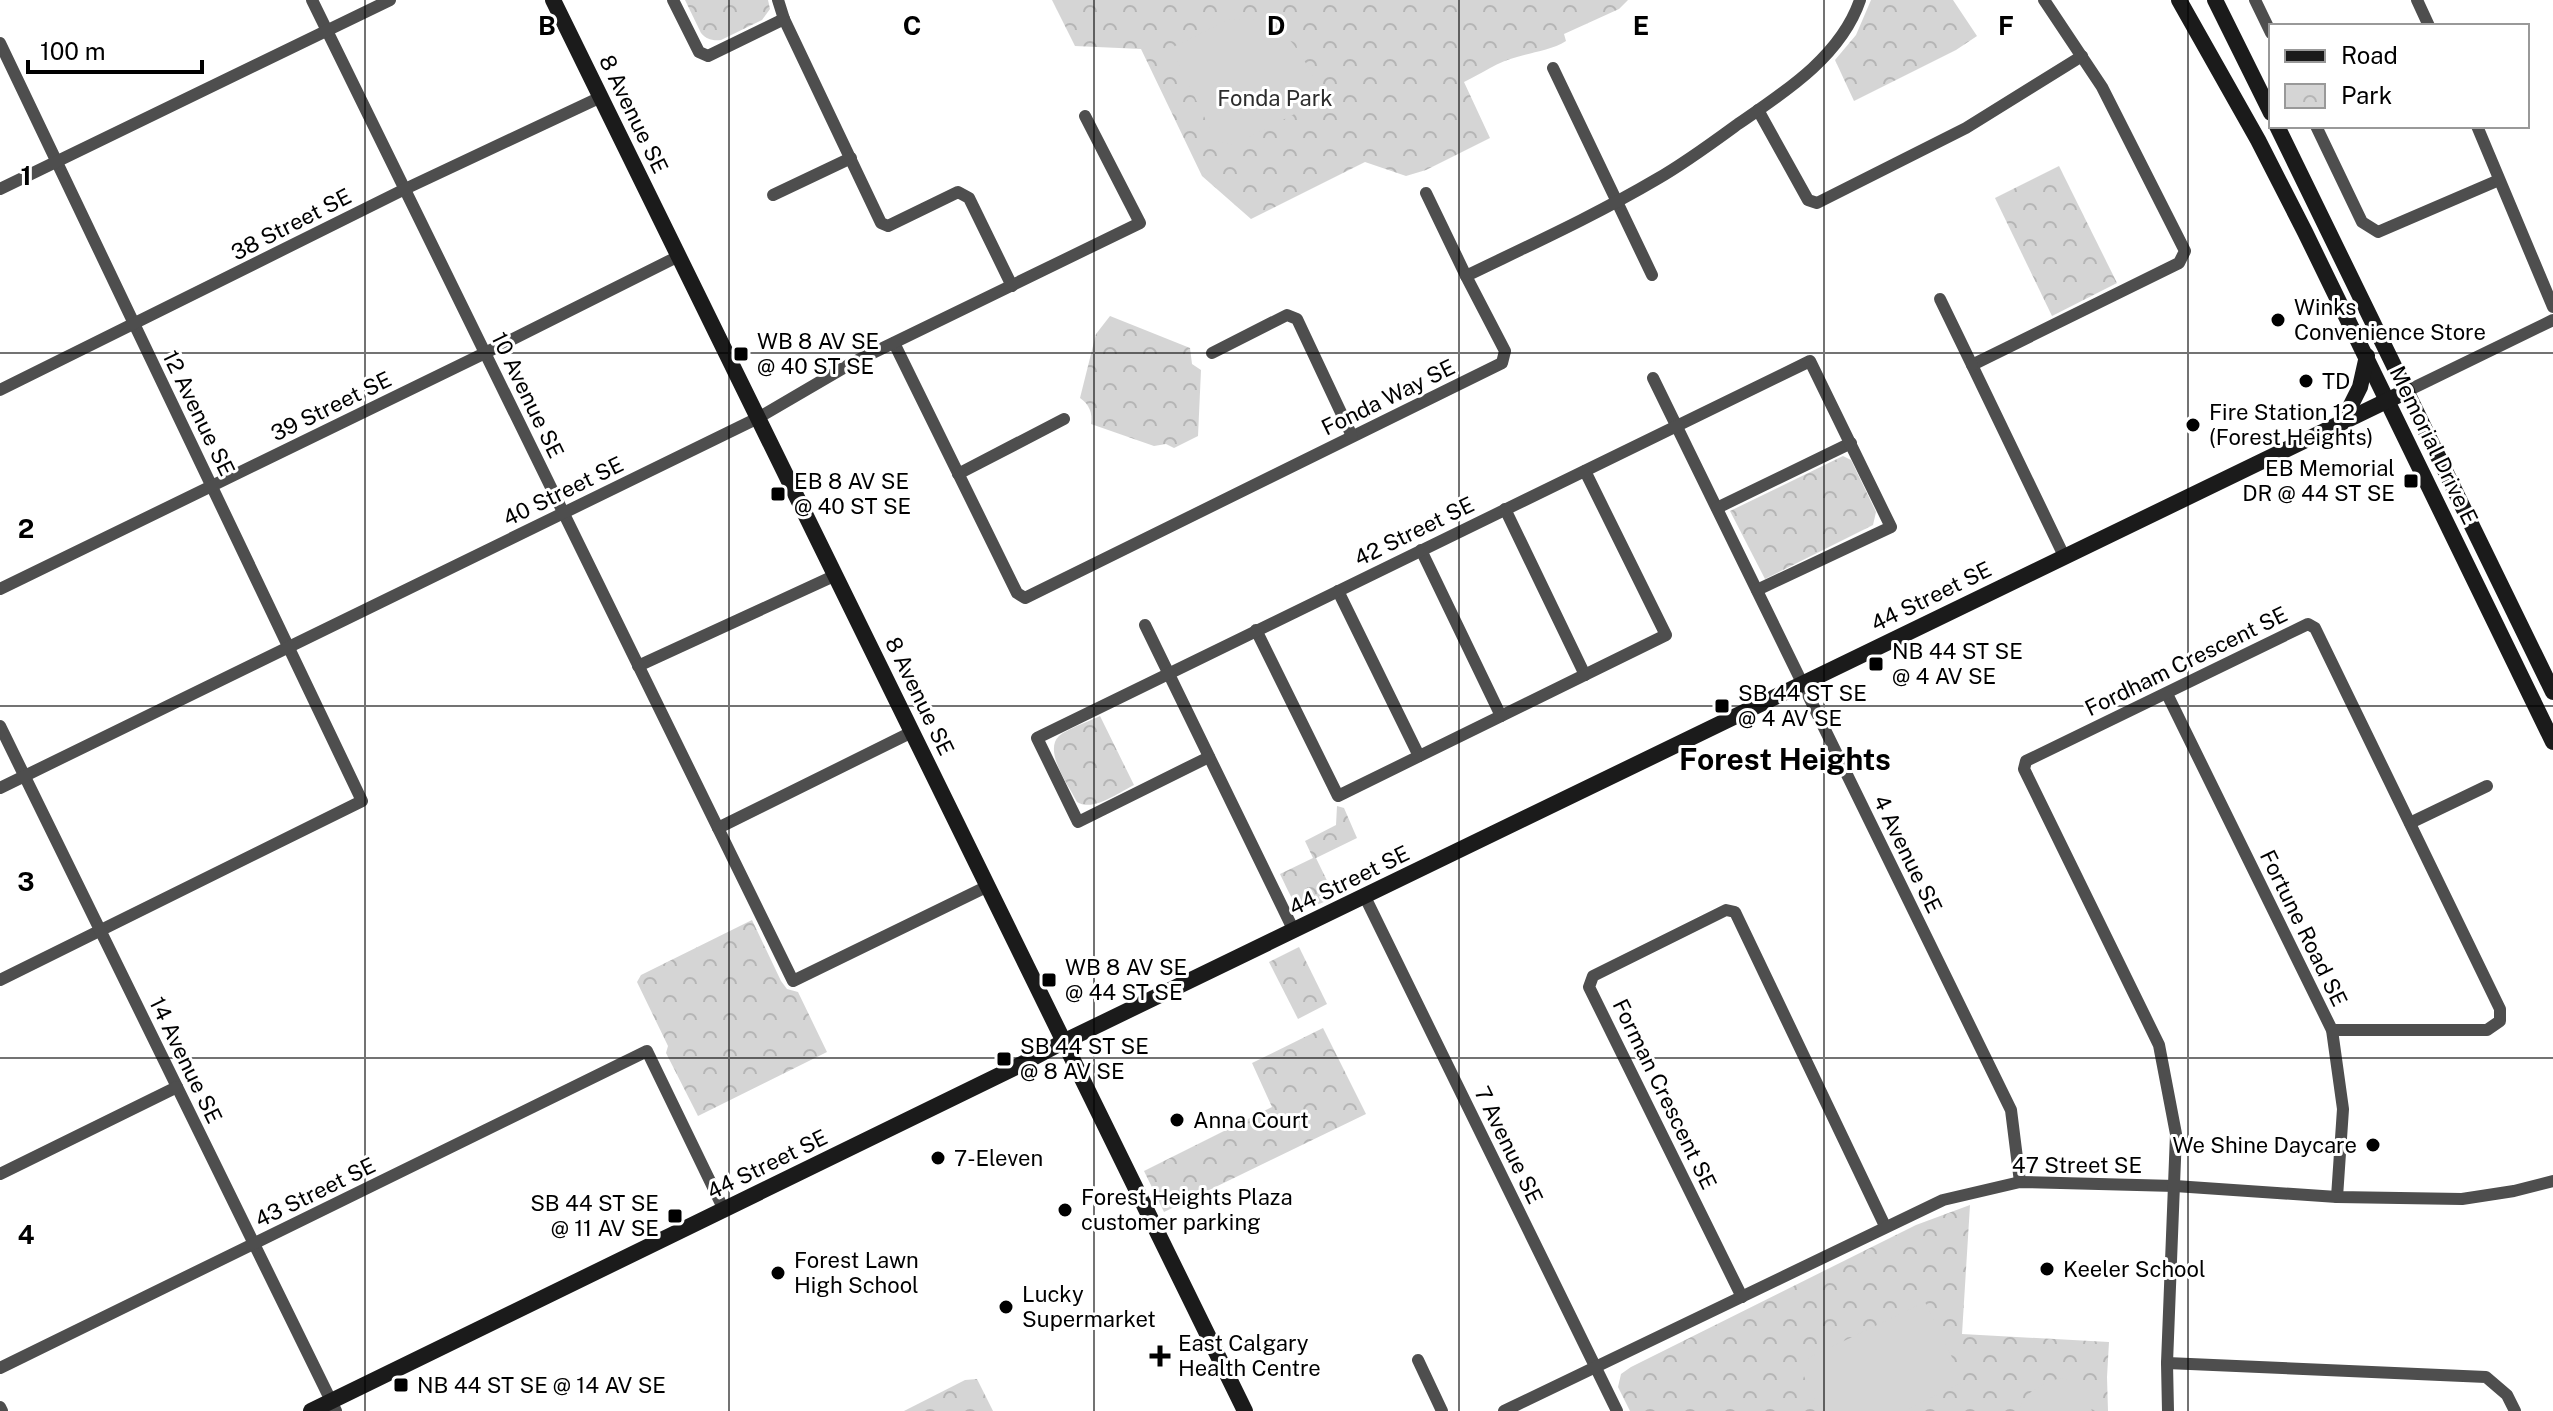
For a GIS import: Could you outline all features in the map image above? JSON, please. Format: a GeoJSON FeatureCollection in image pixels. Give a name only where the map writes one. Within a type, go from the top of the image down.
{"type":"FeatureCollection","features":[{"type":"Feature","properties":{"kind":"street","name":"10 Avenue SE"},"geometry":{"type":"LineString","coordinates":[[312,0],[793,981],[988,886]]}},
{"type":"Feature","properties":{"kind":"street"},"geometry":{"type":"LineString","coordinates":[[0,189],[390,0]]}},
{"type":"Feature","properties":{"kind":"street","name":"8 Avenue SE"},"geometry":{"type":"LineString","coordinates":[[553,0],[1245,1411]]}},
{"type":"Feature","properties":{"kind":"street"},"geometry":{"type":"LineString","coordinates":[[673,0],[699,52],[708,56],[784,19]]}},
{"type":"Feature","properties":{"kind":"street"},"geometry":{"type":"LineString","coordinates":[[778,0],[784,19],[881,223],[888,226],[958,192],[969,198],[1012,286]]}},
{"type":"Feature","properties":{"kind":"street"},"geometry":{"type":"LineString","coordinates":[[1426,193],[1466,276],[1616,203],[1661,177],[1758,110],[1823,59],[1842,37],[1860,0]]}},
{"type":"Feature","properties":{"kind":"street"},"geometry":{"type":"LineString","coordinates":[[1972,365],[2179,263],[2185,251],[2102,87],[2044,0]]}},
{"type":"Feature","properties":{"kind":"street","name":"Memorial Drive E"},"geometry":{"type":"LineString","coordinates":[[2179,0],[2258,140],[2367,356],[2553,742]]}},
{"type":"Feature","properties":{"kind":"street"},"geometry":{"type":"LineString","coordinates":[[2215,0],[2269,109]]}},
{"type":"Feature","properties":{"kind":"street"},"geometry":{"type":"LineString","coordinates":[[2255,0],[2269,29]]}},
{"type":"Feature","properties":{"kind":"street"},"geometry":{"type":"LineString","coordinates":[[2417,0],[2428,24]]}},
{"type":"Feature","properties":{"kind":"street","name":"12 Avenue SE"},"geometry":{"type":"LineString","coordinates":[[0,43],[362,801],[100,930]]}},
{"type":"Feature","properties":{"kind":"street"},"geometry":{"type":"LineString","coordinates":[[1758,110],[1808,200],[1817,203],[1966,128],[2082,56]]}},
{"type":"Feature","properties":{"kind":"street"},"geometry":{"type":"LineString","coordinates":[[1553,68],[1652,275]]}},
{"type":"Feature","properties":{"kind":"street","name":"38 Street SE"},"geometry":{"type":"LineString","coordinates":[[0,390],[405,189],[601,97]]}},
{"type":"Feature","properties":{"kind":"street","name":"40 Street SE"},"geometry":{"type":"LineString","coordinates":[[0,788],[758,418],[829,376],[1140,223],[1085,116]]}},
{"type":"Feature","properties":{"kind":"street","name":"Memorial Drive E"},"geometry":{"type":"LineString","coordinates":[[2278,128],[2553,692]]}},
{"type":"Feature","properties":{"kind":"street"},"geometry":{"type":"LineString","coordinates":[[2317,128],[2362,222],[2378,232],[2499,180]]}},
{"type":"Feature","properties":{"kind":"street"},"geometry":{"type":"LineString","coordinates":[[2478,128],[2553,307]]}},
{"type":"Feature","properties":{"kind":"street"},"geometry":{"type":"LineString","coordinates":[[773,195],[851,158]]}},
{"type":"Feature","properties":{"kind":"street","name":"39 Street SE"},"geometry":{"type":"LineString","coordinates":[[0,589],[679,256]]}},
{"type":"Feature","properties":{"kind":"street","name":"Fonda Way SE"},"geometry":{"type":"LineString","coordinates":[[894,343],[1017,593],[1025,598],[1502,363],[1505,351],[1466,276]]}},
{"type":"Feature","properties":{"kind":"street"},"geometry":{"type":"LineString","coordinates":[[1940,299],[2064,556]]}},
{"type":"Feature","properties":{"kind":"street"},"geometry":{"type":"LineString","coordinates":[[1212,353],[1287,315],[1297,319],[1352,436]]}},
{"type":"Feature","properties":{"kind":"street"},"geometry":{"type":"LineString","coordinates":[[2407,391],[2553,320]]}},
{"type":"Feature","properties":{"kind":"street"},"geometry":{"type":"LineString","coordinates":[[2343,421],[2360,387],[2367,356]]}},
{"type":"Feature","properties":{"kind":"street","name":"42 Street SE"},"geometry":{"type":"LineString","coordinates":[[1209,757],[1078,822],[1037,738],[1810,361],[1851,443]]}},
{"type":"Feature","properties":{"kind":"street","name":"4 Avenue SE"},"geometry":{"type":"LineString","coordinates":[[1653,378],[2011,1110],[2020,1182]]}},
{"type":"Feature","properties":{"kind":"street","name":"44 Street SE"},"geometry":{"type":"LineString","coordinates":[[311,1411],[333,1406],[1065,1041],[2407,391]]}},
{"type":"Feature","properties":{"kind":"street"},"geometry":{"type":"LineString","coordinates":[[958,474],[1064,419]]}},
{"type":"Feature","properties":{"kind":"street"},"geometry":{"type":"LineString","coordinates":[[1717,508],[1851,443],[1891,527],[1757,590]]}},
{"type":"Feature","properties":{"kind":"street"},"geometry":{"type":"LineString","coordinates":[[1256,630],[1338,796],[1666,635],[1585,471]]}},
{"type":"Feature","properties":{"kind":"street"},"geometry":{"type":"LineString","coordinates":[[1505,509],[1585,675]]}},
{"type":"Feature","properties":{"kind":"street"},"geometry":{"type":"LineString","coordinates":[[1421,550],[1501,716]]}},
{"type":"Feature","properties":{"kind":"street"},"geometry":{"type":"LineString","coordinates":[[638,666],[836,575]]}},
{"type":"Feature","properties":{"kind":"street"},"geometry":{"type":"LineString","coordinates":[[1338,591],[1419,756]]}},
{"type":"Feature","properties":{"kind":"street","name":"Fordham Crescent SE"},"geometry":{"type":"LineString","coordinates":[[2175,1186],[2176,1134],[2159,1045],[2024,769],[2026,761],[2308,624],[2315,628],[2500,1009],[2500,1021],[2487,1030],[2332,1030]]}},
{"type":"Feature","properties":{"kind":"street"},"geometry":{"type":"LineString","coordinates":[[1145,625],[1294,931]]}},
{"type":"Feature","properties":{"kind":"street","name":"Fortune Road SE"},"geometry":{"type":"LineString","coordinates":[[2167,694],[2332,1030],[2343,1109],[2337,1197]]}},
{"type":"Feature","properties":{"kind":"street","name":"14 Avenue SE"},"geometry":{"type":"LineString","coordinates":[[0,726],[333,1406]]}},
{"type":"Feature","properties":{"kind":"street"},"geometry":{"type":"LineString","coordinates":[[718,828],[912,732]]}},
{"type":"Feature","properties":{"kind":"street"},"geometry":{"type":"LineString","coordinates":[[2410,823],[2487,786]]}},
{"type":"Feature","properties":{"kind":"street","name":"7 Avenue SE"},"geometry":{"type":"LineString","coordinates":[[1365,897],[1617,1411]]}},
{"type":"Feature","properties":{"kind":"street","name":"Forman Crescent SE"},"geometry":{"type":"LineString","coordinates":[[1742,1297],[1589,987],[1593,976],[1726,910],[1735,912],[1885,1226]]}},
{"type":"Feature","properties":{"kind":"street"},"geometry":{"type":"LineString","coordinates":[[0,980],[100,930]]}},
{"type":"Feature","properties":{"kind":"street","name":"43 Street SE"},"geometry":{"type":"LineString","coordinates":[[0,1368],[647,1051],[724,1210]]}},
{"type":"Feature","properties":{"kind":"street"},"geometry":{"type":"LineString","coordinates":[[0,1174],[177,1087]]}},
{"type":"Feature","properties":{"kind":"street","name":"47 Street SE"},"geometry":{"type":"LineString","coordinates":[[1504,1411],[1885,1226],[1943,1200],[1984,1188],[2020,1182],[2175,1186],[2337,1197],[2462,1199],[2553,1181]]}},
{"type":"Feature","properties":{"kind":"street"},"geometry":{"type":"LineString","coordinates":[[2168,1411],[2170,1239],[2175,1186]]}},
{"type":"Feature","properties":{"kind":"street"},"geometry":{"type":"LineString","coordinates":[[1418,1360],[1442,1411]]}},
{"type":"Feature","properties":{"kind":"street"},"geometry":{"type":"LineString","coordinates":[[2167,1363],[2486,1377],[2507,1395],[2515,1411]]}},
{"type":"Feature","properties":{"kind":"green space"},"geometry":{"type":"Polygon","coordinates":[[[685,0],[768,0],[770,9],[762,20],[715,40],[701,33],[685,0]]]}},
{"type":"Feature","properties":{"kind":"green space","name":"Fonda Park"},"geometry":{"type":"Polygon","coordinates":[[[1052,0],[1628,0],[1619,9],[1564,34],[1566,41],[1561,44],[1504,61],[1464,82],[1490,138],[1426,170],[1406,176],[1365,162],[1251,219],[1202,176],[1141,49],[1075,46],[1052,0]]]}},
{"type":"Feature","properties":{"kind":"green space"},"geometry":{"type":"Polygon","coordinates":[[[1871,0],[1953,0],[1977,36],[1956,50],[1854,101],[1835,60],[1856,35],[1871,0]]]}},
{"type":"Feature","properties":{"kind":"green space"},"geometry":{"type":"Polygon","coordinates":[[[1228,20],[1254,20],[1280,31],[1298,50],[1324,99],[1234,145],[1216,141],[1171,48],[1228,20]]]}},
{"type":"Feature","properties":{"kind":"green space"},"geometry":{"type":"Polygon","coordinates":[[[2059,166],[2117,283],[2052,316],[1995,198],[2059,166]]]}},
{"type":"Feature","properties":{"kind":"green space"},"geometry":{"type":"Polygon","coordinates":[[[1110,316],[1190,348],[1192,364],[1201,370],[1198,436],[1174,448],[1166,444],[1154,446],[1091,424],[1090,409],[1080,398],[1096,334],[1110,316]]]}},
{"type":"Feature","properties":{"kind":"green space"},"geometry":{"type":"Polygon","coordinates":[[[1843,456],[1851,460],[1876,512],[1873,525],[1765,579],[1730,511],[1843,456]]]}},
{"type":"Feature","properties":{"kind":"green space"},"geometry":{"type":"Polygon","coordinates":[[[1100,716],[1134,785],[1106,800],[1083,804],[1077,802],[1059,769],[1055,742],[1063,733],[1100,716]]]}},
{"type":"Feature","properties":{"kind":"green space"},"geometry":{"type":"Polygon","coordinates":[[[1337,806],[1344,808],[1357,838],[1316,858],[1335,897],[1312,906],[1300,906],[1280,874],[1313,858],[1305,841],[1336,825],[1337,806]]]}},
{"type":"Feature","properties":{"kind":"green space"},"geometry":{"type":"Polygon","coordinates":[[[752,920],[781,981],[787,989],[798,992],[827,1052],[698,1116],[666,1053],[668,1046],[637,982],[641,975],[752,920]]]}},
{"type":"Feature","properties":{"kind":"green space"},"geometry":{"type":"Polygon","coordinates":[[[1299,947],[1327,1004],[1298,1019],[1269,962],[1299,947]]]}},
{"type":"Feature","properties":{"kind":"green space"},"geometry":{"type":"Polygon","coordinates":[[[1323,1028],[1366,1114],[1164,1212],[1144,1171],[1272,1107],[1252,1063],[1323,1028]]]}},
{"type":"Feature","properties":{"kind":"green space"},"geometry":{"type":"Polygon","coordinates":[[[1970,1205],[1962,1334],[2109,1342],[2108,1411],[1630,1411],[1618,1387],[1621,1374],[1631,1367],[1916,1225],[1970,1205]]]}},
{"type":"Feature","properties":{"kind":"green space"},"geometry":{"type":"Polygon","coordinates":[[[1925,1302],[1964,1382],[1903,1411],[1820,1411],[1798,1363],[1925,1302]]]}},
{"type":"Feature","properties":{"kind":"green space"},"geometry":{"type":"Polygon","coordinates":[[[2061,1378],[2080,1383],[2092,1411],[2019,1411],[2029,1394],[2061,1378]]]}},
{"type":"Feature","properties":{"kind":"green space"},"geometry":{"type":"Polygon","coordinates":[[[977,1379],[993,1411],[904,1411],[965,1380],[977,1379]]]}},
{"type":"Feature","properties":{"kind":"place","name":"Winks Convenience Store"},"geometry":{"type":"Point","coordinates":[2278,320]}},
{"type":"Feature","properties":{"kind":"place","name":"WB 8 AV SE @ 40 ST SE"},"geometry":{"type":"Point","coordinates":[741,354]}},
{"type":"Feature","properties":{"kind":"place","name":"TD"},"geometry":{"type":"Point","coordinates":[2306,381]}},
{"type":"Feature","properties":{"kind":"place","name":"Fire Station 12 (Forest Heights)"},"geometry":{"type":"Point","coordinates":[2193,425]}},
{"type":"Feature","properties":{"kind":"place","name":"EB Memorial DR @ 44 ST SE"},"geometry":{"type":"Point","coordinates":[2411,481]}},
{"type":"Feature","properties":{"kind":"place","name":"EB 8 AV SE @ 40 ST SE"},"geometry":{"type":"Point","coordinates":[778,494]}},
{"type":"Feature","properties":{"kind":"place","name":"NB 44 ST SE @ 4 AV SE"},"geometry":{"type":"Point","coordinates":[1876,664]}},
{"type":"Feature","properties":{"kind":"place","name":"SB 44 ST SE @ 4 AV SE"},"geometry":{"type":"Point","coordinates":[1722,706]}},
{"type":"Feature","properties":{"kind":"place","name":"WB 8 AV SE @ 44 ST SE"},"geometry":{"type":"Point","coordinates":[1049,980]}},
{"type":"Feature","properties":{"kind":"place","name":"SB 44 ST SE @ 8 AV SE"},"geometry":{"type":"Point","coordinates":[1004,1059]}},
{"type":"Feature","properties":{"kind":"place","name":"Anna Court"},"geometry":{"type":"Point","coordinates":[1177,1120]}},
{"type":"Feature","properties":{"kind":"place","name":"We Shine Daycare"},"geometry":{"type":"Point","coordinates":[2373,1145]}},
{"type":"Feature","properties":{"kind":"place","name":"7-Eleven"},"geometry":{"type":"Point","coordinates":[938,1158]}},
{"type":"Feature","properties":{"kind":"place","name":"Forest Heights Plaza customer parking"},"geometry":{"type":"Point","coordinates":[1065,1210]}},
{"type":"Feature","properties":{"kind":"place","name":"SB 44 ST SE @ 11 AV SE"},"geometry":{"type":"Point","coordinates":[675,1216]}},
{"type":"Feature","properties":{"kind":"place","name":"Keeler School"},"geometry":{"type":"Point","coordinates":[2047,1269]}},
{"type":"Feature","properties":{"kind":"place","name":"Forest Lawn High School"},"geometry":{"type":"Point","coordinates":[778,1273]}},
{"type":"Feature","properties":{"kind":"place","name":"Lucky Supermarket"},"geometry":{"type":"Point","coordinates":[1006,1307]}},
{"type":"Feature","properties":{"kind":"place","name":"East Calgary Health Centre"},"geometry":{"type":"Point","coordinates":[1160,1356]}},
{"type":"Feature","properties":{"kind":"place","name":"NB 44 ST SE @ 14 AV SE"},"geometry":{"type":"Point","coordinates":[401,1385]}},
{"type":"Feature","properties":{"kind":"district","name":"Forest Heights"},"geometry":{"type":"Point","coordinates":[1785,759]}}]}
